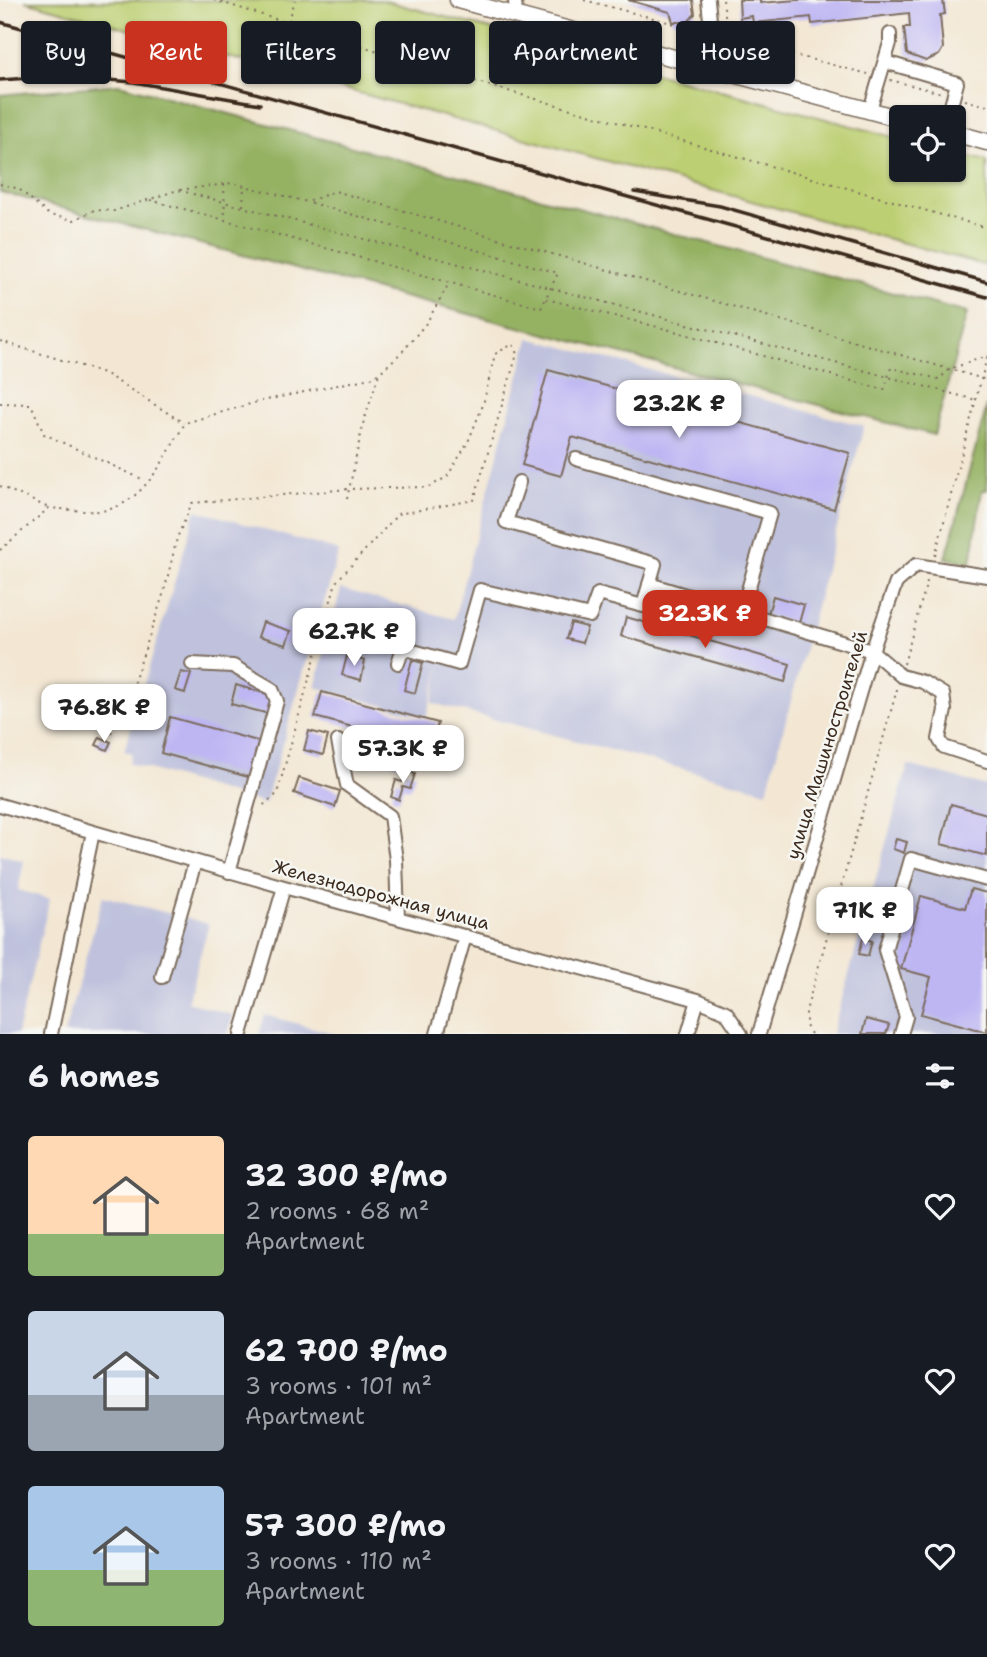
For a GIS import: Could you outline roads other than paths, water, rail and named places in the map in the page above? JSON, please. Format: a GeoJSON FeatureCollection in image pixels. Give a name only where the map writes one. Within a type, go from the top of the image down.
{"type":"FeatureCollection","features":[{"type":"Feature","properties":{"kind":"main road"},"geometry":{"type":"LineString","coordinates":[[458,0],[494,9],[515,8],[676,57]]}},
{"type":"Feature","properties":{"kind":"main road"},"geometry":{"type":"LineString","coordinates":[[772,84],[889,116]]}},
{"type":"Feature","properties":{"kind":"main road"},"geometry":{"type":"LineString","coordinates":[[966,136],[987,142]]}},
{"type":"Feature","properties":{"kind":"street"},"geometry":{"type":"LineString","coordinates":[[708,0],[710,21]]}},
{"type":"Feature","properties":{"kind":"street"},"geometry":{"type":"LineString","coordinates":[[870,110],[885,62],[890,34]]}},
{"type":"Feature","properties":{"kind":"street"},"geometry":{"type":"LineString","coordinates":[[885,62],[957,83],[951,105]]}},
{"type":"Feature","properties":{"kind":"street"},"geometry":{"type":"LineString","coordinates":[[576,459],[771,513],[742,611]]}},
{"type":"Feature","properties":{"kind":"street"},"geometry":{"type":"LineString","coordinates":[[398,663],[402,648],[459,664],[480,590],[590,616],[598,594],[643,606],[655,564],[506,522],[519,482]]}},
{"type":"Feature","properties":{"kind":"street","name":"улица Машиностроителей"},"geometry":{"type":"LineString","coordinates":[[759,1034],[872,651],[896,583],[916,565],[932,565],[987,576]]}},
{"type":"Feature","properties":{"kind":"street"},"geometry":{"type":"LineString","coordinates":[[649,584],[872,651],[901,676],[923,682],[943,694],[945,710],[939,739],[944,747],[987,761]]}},
{"type":"Feature","properties":{"kind":"street"},"geometry":{"type":"LineString","coordinates":[[192,664],[233,666],[272,690],[277,701],[229,872]]}},
{"type":"Feature","properties":{"kind":"street"},"geometry":{"type":"LineString","coordinates":[[338,741],[347,785],[390,816],[398,918]]}},
{"type":"Feature","properties":{"kind":"street","name":"Железнодорожная улица"},"geometry":{"type":"LineString","coordinates":[[0,805],[229,872],[698,1000],[726,1013],[741,1034]]}},
{"type":"Feature","properties":{"kind":"street"},"geometry":{"type":"LineString","coordinates":[[51,1034],[93,832]]}},
{"type":"Feature","properties":{"kind":"street"},"geometry":{"type":"LineString","coordinates":[[905,1033],[906,1017],[885,950],[911,859],[987,880]]}},
{"type":"Feature","properties":{"kind":"street"},"geometry":{"type":"LineString","coordinates":[[162,977],[195,862]]}},
{"type":"Feature","properties":{"kind":"street"},"geometry":{"type":"LineString","coordinates":[[241,1034],[284,887]]}},
{"type":"Feature","properties":{"kind":"street"},"geometry":{"type":"LineString","coordinates":[[437,1034],[465,936]]}},
{"type":"Feature","properties":{"kind":"street"},"geometry":{"type":"LineString","coordinates":[[688,1034],[698,1000]]}},
{"type":"Feature","properties":{"kind":"railway"},"geometry":{"type":"LineString","coordinates":[[0,22],[987,297]]}},
{"type":"Feature","properties":{"kind":"railway"},"geometry":{"type":"LineString","coordinates":[[0,80],[59,76],[133,82],[260,104]]}},
{"type":"Feature","properties":{"kind":"railway"},"geometry":{"type":"LineString","coordinates":[[634,192],[720,206],[987,282]]}}]}
